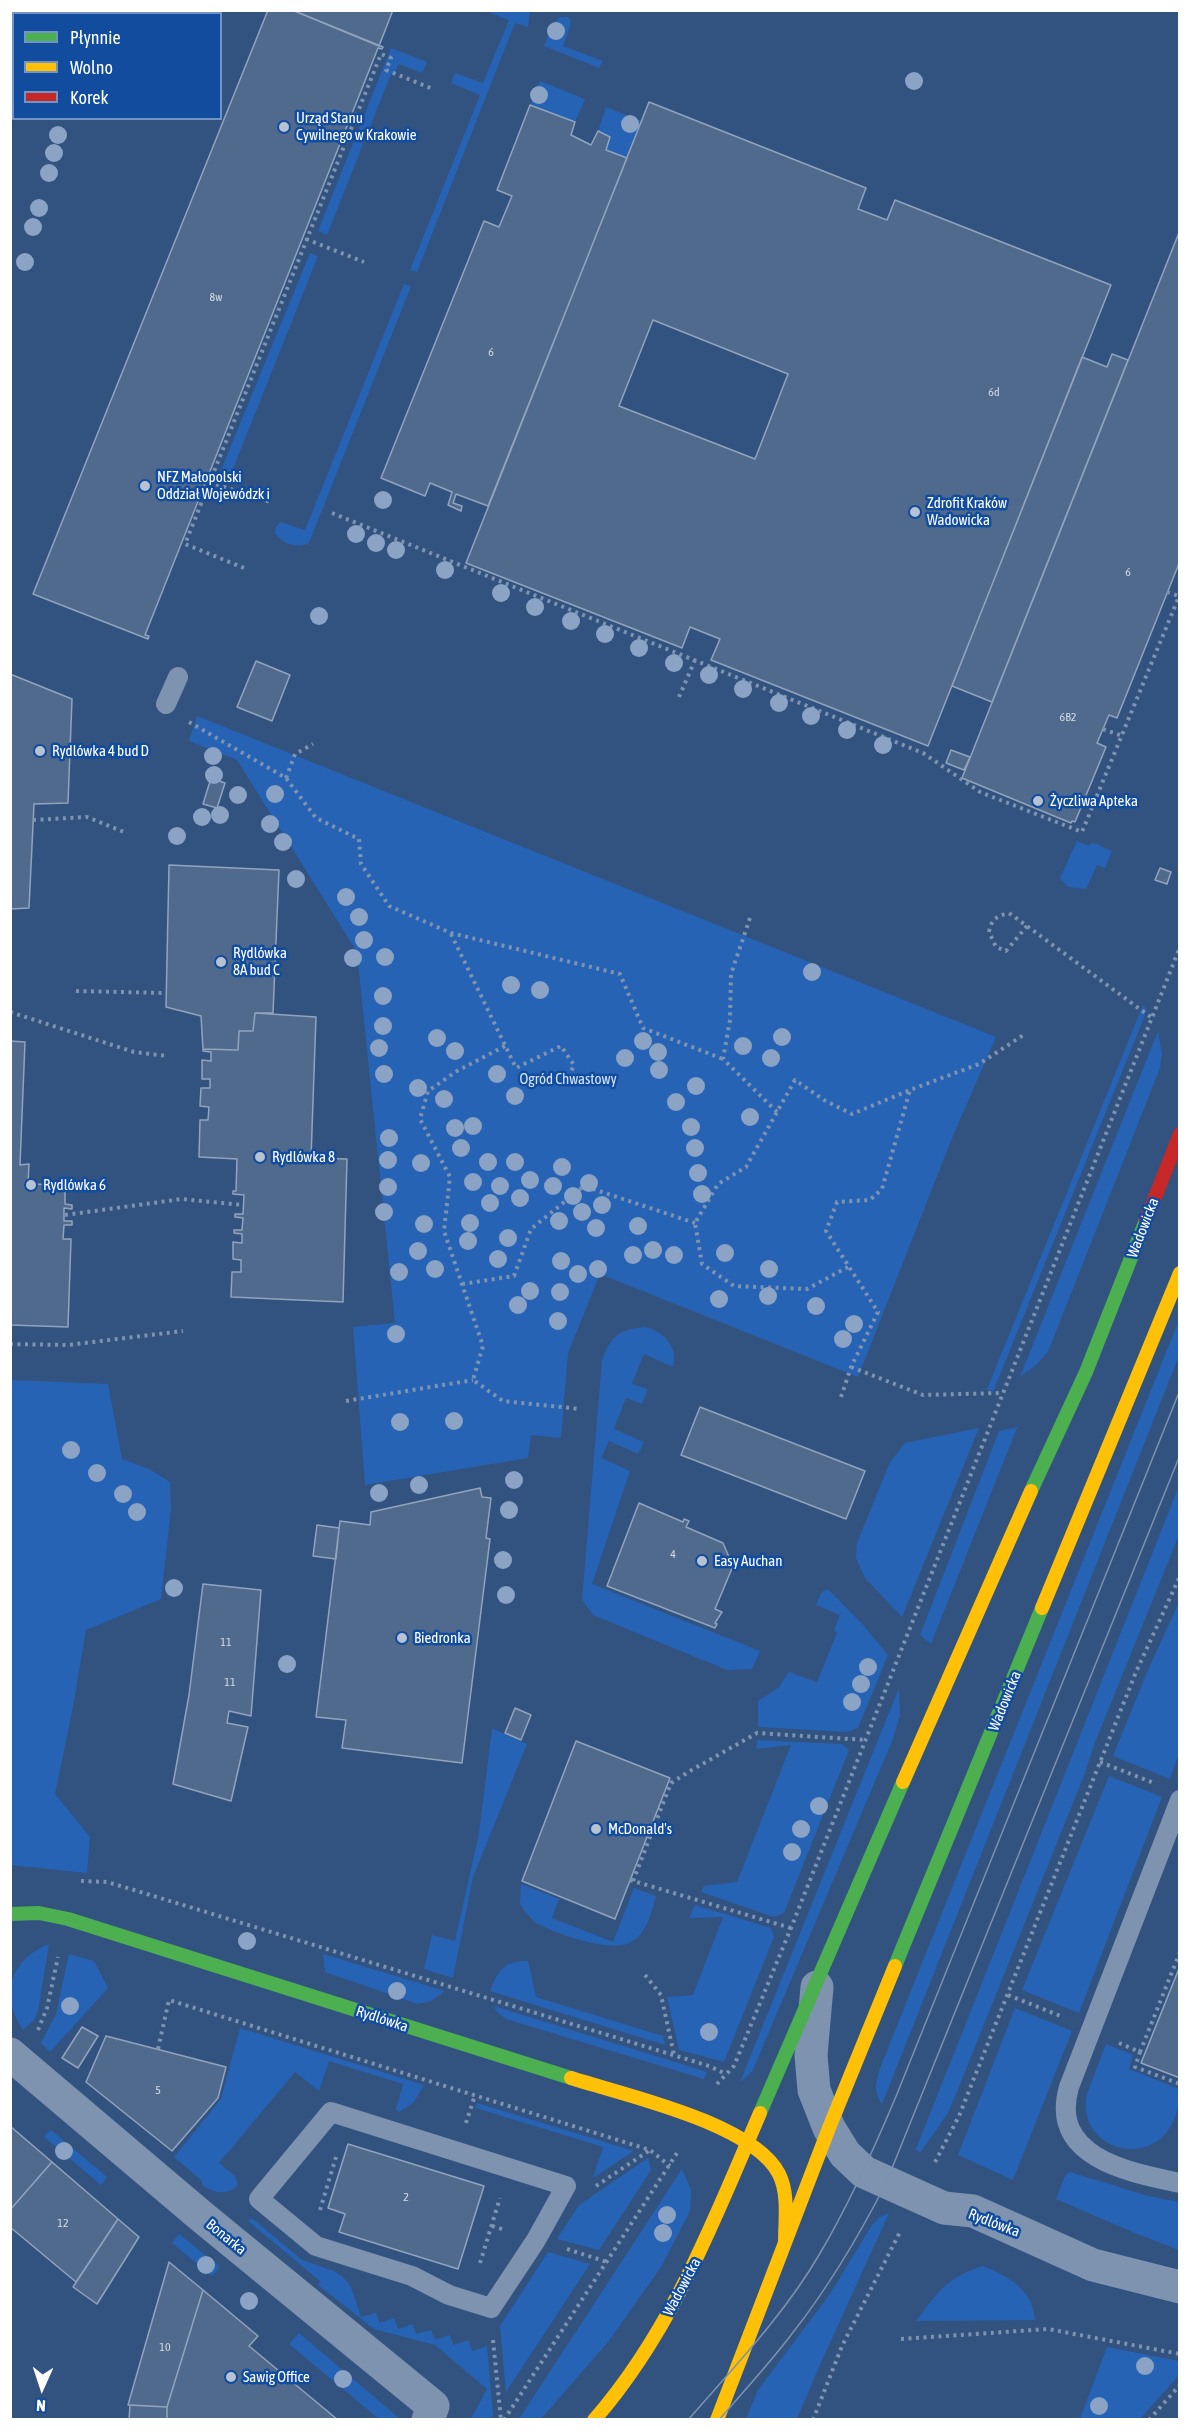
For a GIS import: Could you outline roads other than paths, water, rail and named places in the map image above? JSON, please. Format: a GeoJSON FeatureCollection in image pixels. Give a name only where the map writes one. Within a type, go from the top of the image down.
{"type":"FeatureCollection","features":[{"type":"Feature","properties":{"kind":"main road","name":"Wadowicka"},"geometry":{"type":"LineString","coordinates":[[594,2420],[635,2365],[665,2319],[695,2264],[974,1617],[1086,1372],[1179,1134]]}},
{"type":"Feature","properties":{"kind":"main road","name":"Wadowicka"},"geometry":{"type":"LineString","coordinates":[[717,2420],[830,2128],[1179,1273]]}},
{"type":"Feature","properties":{"kind":"main road","name":"Rydlówka"},"geometry":{"type":"LineString","coordinates":[[10,1914],[29,1911],[68,1919],[698,2118],[749,2143]]}},
{"type":"Feature","properties":{"kind":"main road","name":"Wadowicka"},"geometry":{"type":"LineString","coordinates":[[749,2143],[770,2160],[784,2190],[785,2247]]}},
{"type":"Feature","properties":{"kind":"street","name":"Wadowicka"},"geometry":{"type":"LineString","coordinates":[[818,1982],[811,2055],[814,2091],[830,2128]]}},
{"type":"Feature","properties":{"kind":"street","name":"Bonarka"},"geometry":{"type":"LineString","coordinates":[[22,2045],[201,2216],[433,2406],[428,2420]]}},
{"type":"Feature","properties":{"kind":"street","name":"Rydlówka"},"geometry":{"type":"LineString","coordinates":[[830,2128],[845,2154],[864,2172],[944,2208],[973,2211],[1093,2265],[1179,2287]]}},
{"type":"Feature","properties":{"kind":"lane"},"geometry":{"type":"LineString","coordinates":[[166,704],[178,677]]}},
{"type":"Feature","properties":{"kind":"lane"},"geometry":{"type":"LineString","coordinates":[[1179,1800],[1172,1841],[1069,2087],[1064,2109],[1069,2132],[1083,2149],[1093,2156],[1140,2173],[1179,2181]]}},
{"type":"Feature","properties":{"kind":"lane"},"geometry":{"type":"LineString","coordinates":[[331,2112],[566,2186],[536,2240],[491,2308],[449,2295],[412,2276],[316,2246],[259,2199],[331,2112]]}},
{"type":"Feature","properties":{"kind":"tram line"},"geometry":{"type":"LineString","coordinates":[[688,2420],[758,2340],[790,2299],[841,2216],[861,2176],[897,2094],[1180,1390]]}},
{"type":"Feature","properties":{"kind":"tram line"},"geometry":{"type":"LineString","coordinates":[[719,2420],[774,2357],[818,2299],[854,2242],[886,2183],[1180,1455]]}},
{"type":"Feature","properties":{"kind":"place","name":"Urząd Stanu Cywilnego w Krakowie"},"geometry":{"type":"Point","coordinates":[284,127]}},
{"type":"Feature","properties":{"kind":"place","name":"NFZ Małopolski Oddział Wojewódzk i"},"geometry":{"type":"Point","coordinates":[145,486]}},
{"type":"Feature","properties":{"kind":"place","name":"Zdrofit Kraków Wadowicka"},"geometry":{"type":"Point","coordinates":[915,512]}},
{"type":"Feature","properties":{"kind":"place","name":"Rydlówka 4 bud D"},"geometry":{"type":"Point","coordinates":[40,751]}},
{"type":"Feature","properties":{"kind":"place","name":"Życzliwa Apteka"},"geometry":{"type":"Point","coordinates":[1038,801]}},
{"type":"Feature","properties":{"kind":"place","name":"Rydlówka 8A bud C"},"geometry":{"type":"Point","coordinates":[221,962]}},
{"type":"Feature","properties":{"kind":"place","name":"Rydlówka 8"},"geometry":{"type":"Point","coordinates":[260,1157]}},
{"type":"Feature","properties":{"kind":"place","name":"Rydlówka 6"},"geometry":{"type":"Point","coordinates":[31,1185]}},
{"type":"Feature","properties":{"kind":"place","name":"Easy Auchan"},"geometry":{"type":"Point","coordinates":[702,1561]}},
{"type":"Feature","properties":{"kind":"place","name":"Biedronka"},"geometry":{"type":"Point","coordinates":[402,1638]}},
{"type":"Feature","properties":{"kind":"place","name":"McDonald's"},"geometry":{"type":"Point","coordinates":[596,1829]}},
{"type":"Feature","properties":{"kind":"place","name":"Sawig Office"},"geometry":{"type":"Point","coordinates":[231,2377]}},
{"type":"Feature","properties":{"kind":"park label","name":"Ogród Chwastowy"},"geometry":{"type":"Point","coordinates":[568,1079]}}]}
